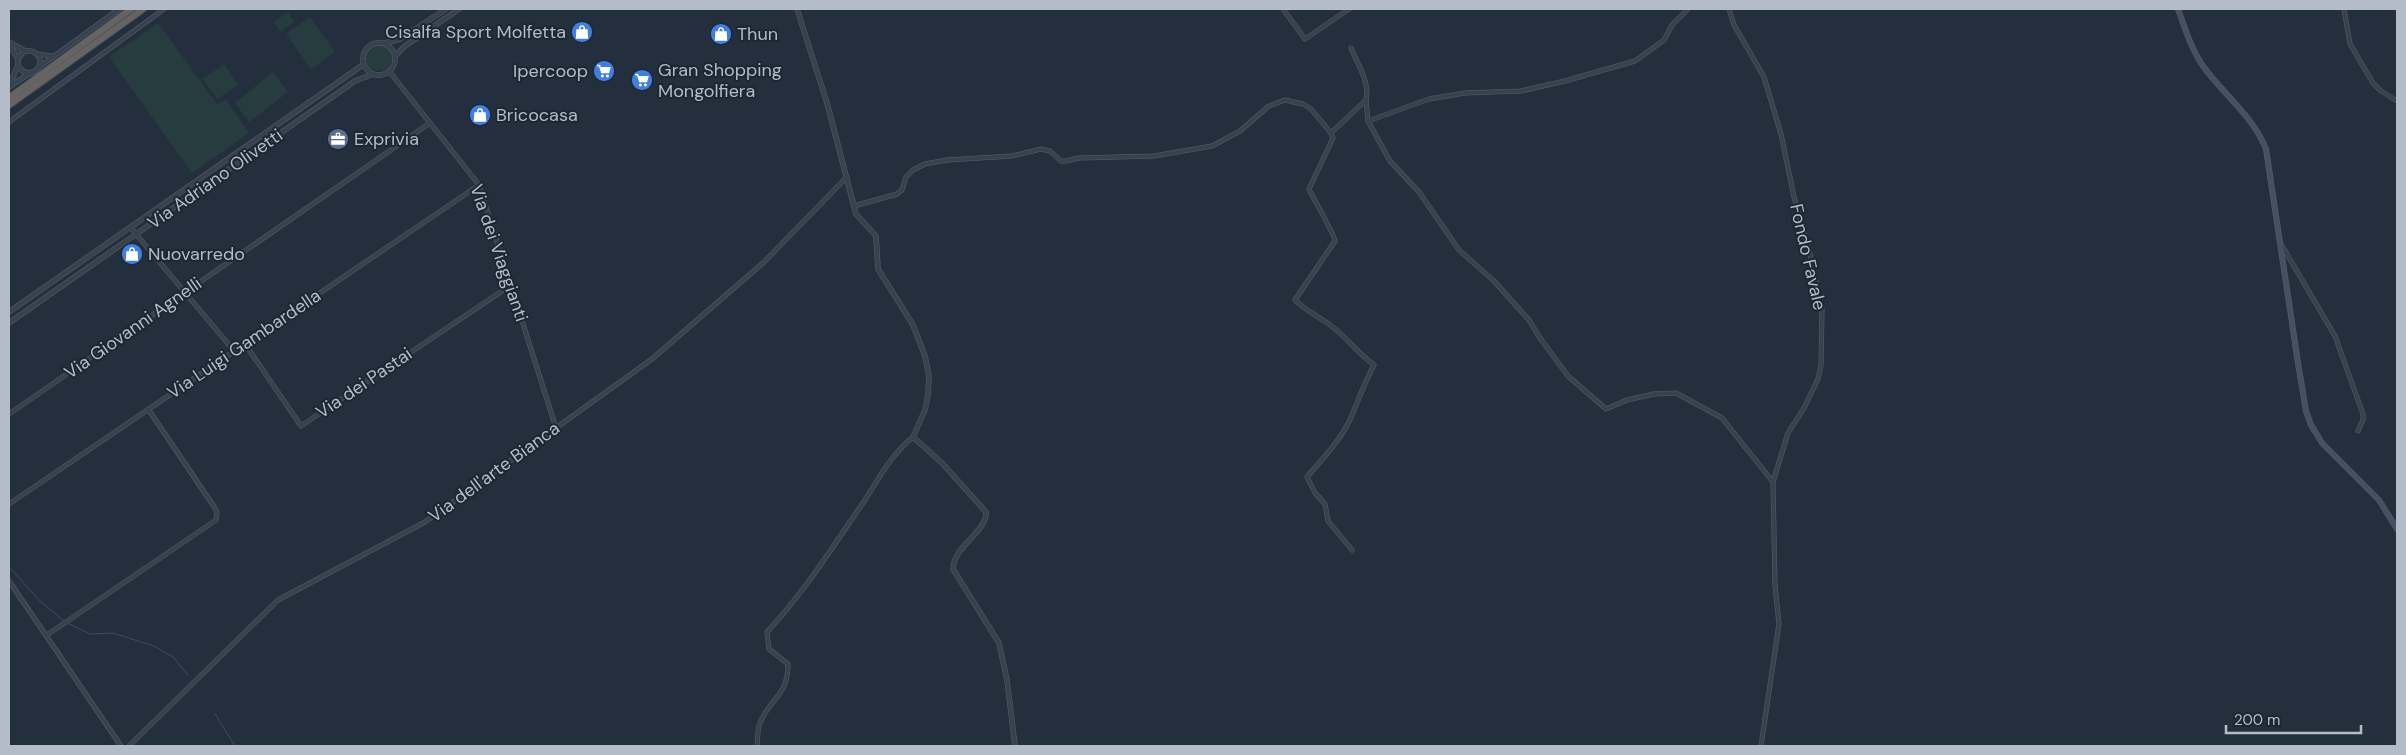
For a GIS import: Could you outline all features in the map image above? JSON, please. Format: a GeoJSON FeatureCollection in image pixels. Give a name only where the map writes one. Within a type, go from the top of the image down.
{"type":"FeatureCollection","features":[{"type":"Feature","properties":{"kind":"highway"},"geometry":{"type":"LineString","coordinates":[[9,98],[131,9]]}},
{"type":"Feature","properties":{"kind":"highway"},"geometry":{"type":"LineString","coordinates":[[9,105],[143,9]]}},
{"type":"Feature","properties":{"kind":"main road"},"geometry":{"type":"LineString","coordinates":[[2178,9],[2191,44],[2203,66],[2262,137],[2266,150],[2282,244],[2306,411],[2311,425],[2322,443],[2379,500],[2397,528]]}},
{"type":"Feature","properties":{"kind":"street"},"geometry":{"type":"LineString","coordinates":[[9,87],[57,55],[119,9]]}},
{"type":"Feature","properties":{"kind":"street"},"geometry":{"type":"LineString","coordinates":[[9,122],[164,9]]}},
{"type":"Feature","properties":{"kind":"street","name":"Via Adriano Olivetti"},"geometry":{"type":"LineString","coordinates":[[9,312],[364,64],[364,54],[370,45],[400,39],[446,9]]}},
{"type":"Feature","properties":{"kind":"street"},"geometry":{"type":"LineString","coordinates":[[395,56],[405,46],[459,9]]}},
{"type":"Feature","properties":{"kind":"street"},"geometry":{"type":"LineString","coordinates":[[757,746],[760,723],[788,678],[788,664],[769,649],[767,632],[795,602],[857,513],[888,463],[912,436],[925,410],[928,394],[928,365],[919,334],[878,268],[876,236],[856,214],[847,177],[797,9]]}},
{"type":"Feature","properties":{"kind":"street"},"geometry":{"type":"LineString","coordinates":[[1283,9],[1305,39],[1348,9]]}},
{"type":"Feature","properties":{"kind":"street"},"geometry":{"type":"LineString","coordinates":[[1368,121],[1429,99],[1465,93],[1521,91],[1565,81],[1635,61],[1664,40],[1672,24],[1688,9]]}},
{"type":"Feature","properties":{"kind":"street","name":"Fondo Favale"},"geometry":{"type":"LineString","coordinates":[[1729,9],[1734,25],[1764,77],[1781,134],[1794,197],[1810,254],[1822,309],[1819,372],[1804,408],[1788,432],[1773,482],[1775,585],[1779,624],[1761,746]]}},
{"type":"Feature","properties":{"kind":"street"},"geometry":{"type":"LineString","coordinates":[[2344,9],[2350,44],[2373,83],[2381,91],[2397,101]]}},
{"type":"Feature","properties":{"kind":"street"},"geometry":{"type":"LineString","coordinates":[[9,43],[25,51],[49,57],[57,55]]}},
{"type":"Feature","properties":{"kind":"street"},"geometry":{"type":"LineString","coordinates":[[9,43],[18,59],[18,65],[9,87]]}},
{"type":"Feature","properties":{"kind":"street"},"geometry":{"type":"LineString","coordinates":[[385,43],[392,48],[395,56],[394,64],[389,71]]}},
{"type":"Feature","properties":{"kind":"street"},"geometry":{"type":"LineString","coordinates":[[1351,48],[1367,83],[1368,121],[1390,161],[1419,192],[1459,250],[1494,281],[1530,320],[1540,338],[1568,376],[1606,409],[1627,400],[1654,394],[1676,394],[1696,404],[1722,418],[1773,482]]}},
{"type":"Feature","properties":{"kind":"street"},"geometry":{"type":"LineString","coordinates":[[18,59],[25,51]]}},
{"type":"Feature","properties":{"kind":"street"},"geometry":{"type":"LineString","coordinates":[[37,54],[40,60],[39,67]]}},
{"type":"Feature","properties":{"kind":"street"},"geometry":{"type":"LineString","coordinates":[[364,64],[373,74]]}},
{"type":"Feature","properties":{"kind":"street"},"geometry":{"type":"LineString","coordinates":[[18,65],[22,70],[31,73]]}},
{"type":"Feature","properties":{"kind":"street","name":"Via Adriano Olivetti"},"geometry":{"type":"LineString","coordinates":[[9,324],[355,81],[373,74],[379,75],[389,71]]}},
{"type":"Feature","properties":{"kind":"street","name":"Via dei Viaggianti"},"geometry":{"type":"LineString","coordinates":[[389,71],[479,186],[556,428]]}},
{"type":"Feature","properties":{"kind":"street"},"geometry":{"type":"LineString","coordinates":[[854,206],[897,194],[902,190],[907,175],[925,164],[946,160],[1012,156],[1041,149],[1050,151],[1062,161],[1079,158],[1154,156],[1212,146],[1240,131],[1269,106],[1285,100],[1303,104],[1312,109],[1333,138],[1309,189],[1319,211],[1335,236],[1335,241],[1295,300],[1318,319],[1331,325],[1357,353],[1374,365],[1357,399],[1352,415],[1332,447],[1308,477],[1315,493],[1325,504],[1328,521],[1352,550]]}},
{"type":"Feature","properties":{"kind":"street"},"geometry":{"type":"LineString","coordinates":[[1331,133],[1366,100]]}},
{"type":"Feature","properties":{"kind":"street","name":"Via Giovanni Agnelli"},"geometry":{"type":"LineString","coordinates":[[9,414],[430,123]]}},
{"type":"Feature","properties":{"kind":"street","name":"Via dell'arte Bianca"},"geometry":{"type":"LineString","coordinates":[[128,746],[278,600],[425,522],[672,344],[763,263],[847,177]]}},
{"type":"Feature","properties":{"kind":"street","name":"Via Luigi Gambardella"},"geometry":{"type":"LineString","coordinates":[[9,504],[479,186]]}},
{"type":"Feature","properties":{"kind":"street"},"geometry":{"type":"LineString","coordinates":[[131,228],[234,351]]}},
{"type":"Feature","properties":{"kind":"street"},"geometry":{"type":"LineString","coordinates":[[2282,244],[2335,336],[2363,414],[2363,420],[2358,431]]}},
{"type":"Feature","properties":{"kind":"street","name":"Via dei Pastai"},"geometry":{"type":"LineString","coordinates":[[245,344],[300,426],[510,284]]}},
{"type":"Feature","properties":{"kind":"street"},"geometry":{"type":"LineString","coordinates":[[47,635],[216,520],[217,512],[215,508],[148,409]]}},
{"type":"Feature","properties":{"kind":"street"},"geometry":{"type":"LineString","coordinates":[[912,436],[942,463],[986,512],[984,521],[956,554],[953,569],[999,643],[1008,688],[1015,746]]}},
{"type":"Feature","properties":{"kind":"street"},"geometry":{"type":"LineString","coordinates":[[9,581],[121,746]]}},
{"type":"Feature","properties":{"kind":"green space"},"geometry":{"type":"Polygon","coordinates":[[[288,12],[294,22],[280,32],[274,22],[288,12]]]}},
{"type":"Feature","properties":{"kind":"green space"},"geometry":{"type":"Polygon","coordinates":[[[310,17],[335,52],[311,69],[286,34],[310,17]]]}},
{"type":"Feature","properties":{"kind":"green space"},"geometry":{"type":"Polygon","coordinates":[[[158,23],[217,104],[226,100],[249,133],[192,173],[109,57],[158,23]]]}},
{"type":"Feature","properties":{"kind":"green space"},"geometry":{"type":"Polygon","coordinates":[[[379,45],[388,49],[392,58],[388,67],[379,71],[370,67],[366,58],[370,49],[379,45]]]}},
{"type":"Feature","properties":{"kind":"green space"},"geometry":{"type":"Polygon","coordinates":[[[224,64],[238,85],[217,99],[203,79],[224,64]]]}},
{"type":"Feature","properties":{"kind":"green space"},"geometry":{"type":"Polygon","coordinates":[[[273,72],[288,92],[249,122],[235,103],[273,72]]]}},
{"type":"Feature","properties":{"kind":"waterway"},"geometry":{"type":"LineString","coordinates":[[9,567],[40,601],[64,621]]}},
{"type":"Feature","properties":{"kind":"waterway"},"geometry":{"type":"LineString","coordinates":[[67,623],[90,634],[113,633],[154,646],[173,657],[188,675]]}},
{"type":"Feature","properties":{"kind":"waterway"},"geometry":{"type":"LineString","coordinates":[[215,714],[235,746]]}},
{"type":"Feature","properties":{"kind":"place","name":"Cisalfa Sport Molfetta"},"geometry":{"type":"Point","coordinates":[582,32]}},
{"type":"Feature","properties":{"kind":"place","name":"Thun"},"geometry":{"type":"Point","coordinates":[721,34]}},
{"type":"Feature","properties":{"kind":"place","name":"Ipercoop"},"geometry":{"type":"Point","coordinates":[604,71]}},
{"type":"Feature","properties":{"kind":"place","name":"Gran Shopping Mongolfiera"},"geometry":{"type":"Point","coordinates":[642,80]}},
{"type":"Feature","properties":{"kind":"place","name":"Bricocasa"},"geometry":{"type":"Point","coordinates":[480,115]}},
{"type":"Feature","properties":{"kind":"place","name":"Exprivia"},"geometry":{"type":"Point","coordinates":[338,139]}},
{"type":"Feature","properties":{"kind":"place","name":"Nuovarredo"},"geometry":{"type":"Point","coordinates":[132,254]}}]}
